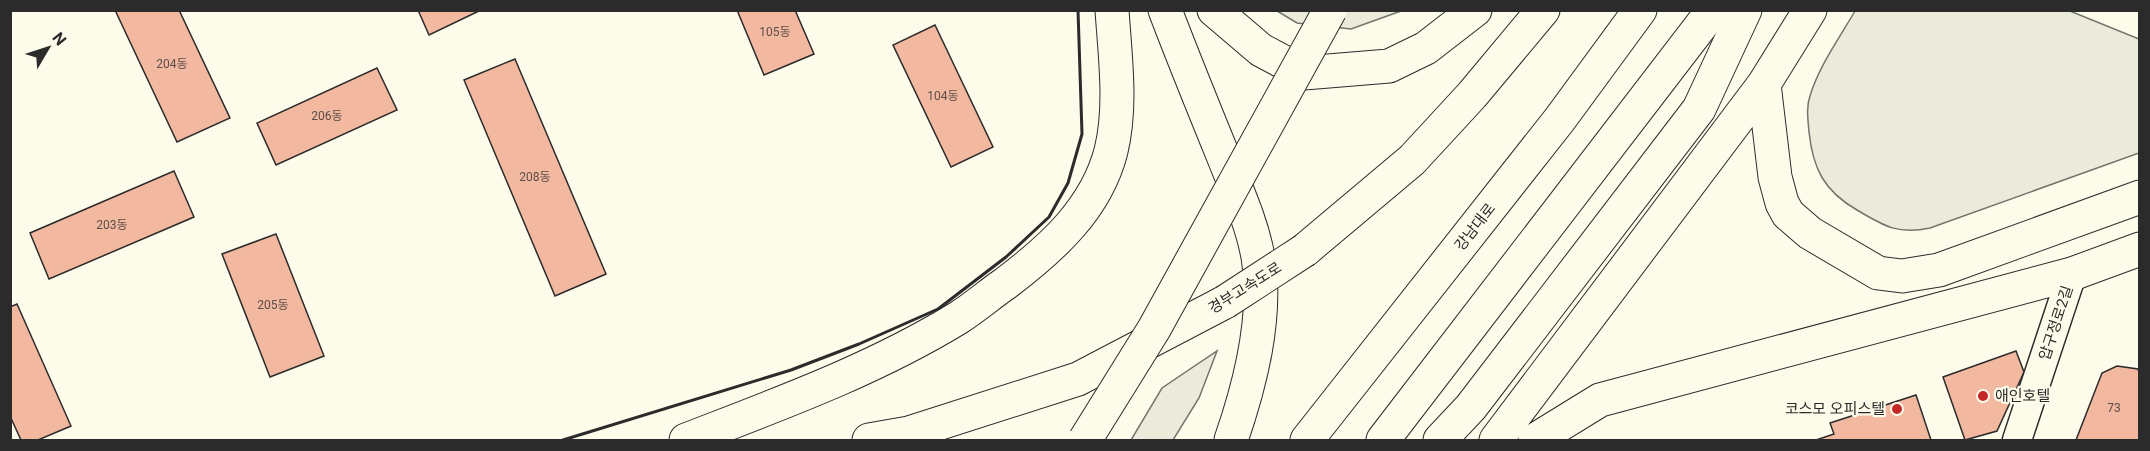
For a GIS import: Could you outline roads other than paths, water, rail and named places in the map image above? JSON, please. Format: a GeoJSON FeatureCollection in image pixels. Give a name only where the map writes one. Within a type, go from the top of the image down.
{"type":"FeatureCollection","features":[{"type":"Feature","properties":{"kind":"main road"},"geometry":{"type":"LineString","coordinates":[[686,441],[882,360],[960,317],[1051,248],[1096,189],[1110,151],[1115,126],[1116,73],[1112,10]]}},
{"type":"Feature","properties":{"kind":"main road"},"geometry":{"type":"LineString","coordinates":[[1164,10],[1248,218],[1258,258],[1260,297],[1257,335],[1231,441]]}},
{"type":"Feature","properties":{"kind":"main road"},"geometry":{"type":"LineString","coordinates":[[1214,10],[1261,50],[1304,73],[1389,66],[1426,48],[1475,10]]}},
{"type":"Feature","properties":{"kind":"main road"},"geometry":{"type":"LineString","coordinates":[[1084,441],[1154,329],[1330,10]]}},
{"type":"Feature","properties":{"kind":"main road","name":"경부고속도로"},"geometry":{"type":"LineString","coordinates":[[869,441],[909,432],[1078,379],[1225,303],[1305,250],[1412,160],[1543,10]]}},
{"type":"Feature","properties":{"kind":"main road","name":"강남대로"},"geometry":{"type":"LineString","coordinates":[[1307,441],[1553,128],[1640,10]]}},
{"type":"Feature","properties":{"kind":"main road"},"geometry":{"type":"LineString","coordinates":[[1383,441],[1713,10]]}},
{"type":"Feature","properties":{"kind":"main road"},"geometry":{"type":"LineString","coordinates":[[1440,441],[1471,407],[1699,109],[1745,10]]}},
{"type":"Feature","properties":{"kind":"main road"},"geometry":{"type":"LineString","coordinates":[[1496,441],[1764,84],[1810,10]]}},
{"type":"Feature","properties":{"kind":"main road"},"geometry":{"type":"LineString","coordinates":[[1764,84],[1774,177],[1788,214],[1810,233],[1878,273],[1902,276],[1939,270],[2139,197]]}},
{"type":"Feature","properties":{"kind":"main road"},"geometry":{"type":"LineString","coordinates":[[1534,441],[1600,400],[2072,274],[2139,249]]}},
{"type":"Feature","properties":{"kind":"street","name":"압구정로2길"},"geometry":{"type":"LineString","coordinates":[[2017,441],[2072,274]]}},
{"type":"Feature","properties":{"kind":"place","name":"애인호텔"},"geometry":{"type":"Point","coordinates":[1983,396]}},
{"type":"Feature","properties":{"kind":"place","name":"코스모 오피스텔"},"geometry":{"type":"Point","coordinates":[1897,409]}}]}
